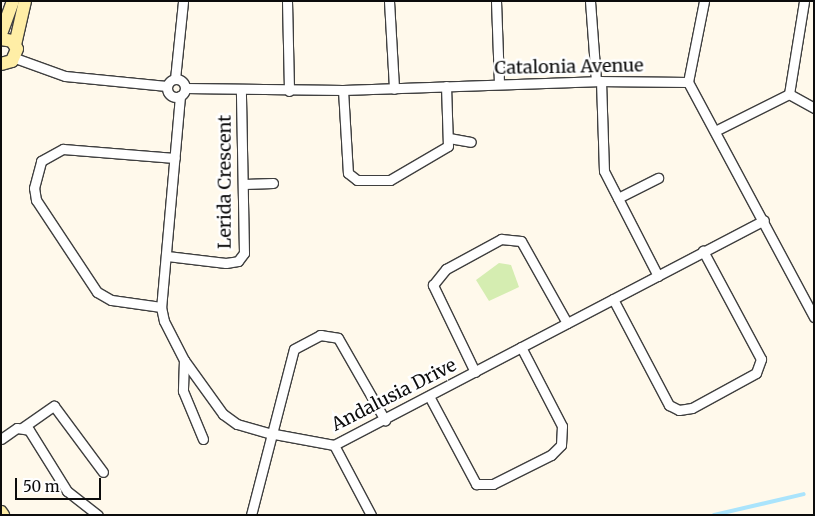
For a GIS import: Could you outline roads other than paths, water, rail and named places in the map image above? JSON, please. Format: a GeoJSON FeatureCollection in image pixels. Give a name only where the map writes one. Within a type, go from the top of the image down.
{"type":"FeatureCollection","features":[{"type":"Feature","properties":{"kind":"street"},"geometry":{"type":"LineString","coordinates":[[1,34],[13,1]]}},
{"type":"Feature","properties":{"kind":"street"},"geometry":{"type":"LineString","coordinates":[[25,1],[15,45],[5,63],[65,76],[167,86],[176,79]]}},
{"type":"Feature","properties":{"kind":"street"},"geometry":{"type":"LineString","coordinates":[[175,158],[63,148],[41,161],[34,188],[36,200],[97,292],[111,300],[161,307],[183,92],[176,79],[183,1]]}},
{"type":"Feature","properties":{"kind":"street"},"geometry":{"type":"LineString","coordinates":[[287,1],[289,91]]}},
{"type":"Feature","properties":{"kind":"street"},"geometry":{"type":"LineString","coordinates":[[389,1],[394,89]]}},
{"type":"Feature","properties":{"kind":"street"},"geometry":{"type":"LineString","coordinates":[[496,1],[499,84]]}},
{"type":"Feature","properties":{"kind":"street"},"geometry":{"type":"LineString","coordinates":[[590,1],[598,81],[603,164],[618,198],[658,276]]}},
{"type":"Feature","properties":{"kind":"street"},"geometry":{"type":"LineString","coordinates":[[704,1],[688,82],[717,130],[814,317]]}},
{"type":"Feature","properties":{"kind":"street"},"geometry":{"type":"LineString","coordinates":[[789,94],[804,1]]}},
{"type":"Feature","properties":{"kind":"street"},"geometry":{"type":"LineString","coordinates":[[1,38],[15,45]]}},
{"type":"Feature","properties":{"kind":"street","name":"Catalonia Avenue"},"geometry":{"type":"LineString","coordinates":[[183,92],[394,89],[598,81],[688,82]]}},
{"type":"Feature","properties":{"kind":"street"},"geometry":{"type":"LineString","coordinates":[[167,86],[172,97],[183,92]]}},
{"type":"Feature","properties":{"kind":"street"},"geometry":{"type":"LineString","coordinates":[[343,90],[346,168],[357,180],[394,178],[444,151],[449,138],[446,86]]}},
{"type":"Feature","properties":{"kind":"street","name":"Lerida Crescent"},"geometry":{"type":"LineString","coordinates":[[167,256],[226,263],[241,258],[244,184],[241,91]]}},
{"type":"Feature","properties":{"kind":"street"},"geometry":{"type":"LineString","coordinates":[[717,130],[789,94]]}},
{"type":"Feature","properties":{"kind":"street"},"geometry":{"type":"LineString","coordinates":[[789,94],[814,108]]}},
{"type":"Feature","properties":{"kind":"street"},"geometry":{"type":"LineString","coordinates":[[449,138],[471,142]]}},
{"type":"Feature","properties":{"kind":"street"},"geometry":{"type":"LineString","coordinates":[[618,198],[658,178]]}},
{"type":"Feature","properties":{"kind":"street"},"geometry":{"type":"LineString","coordinates":[[244,184],[272,183]]}},
{"type":"Feature","properties":{"kind":"street","name":"Andalusia Drive"},"geometry":{"type":"LineString","coordinates":[[161,307],[184,360],[223,414],[236,424],[269,433],[334,445],[764,220]]}},
{"type":"Feature","properties":{"kind":"street"},"geometry":{"type":"LineString","coordinates":[[475,372],[433,285],[446,269],[501,238],[521,241],[567,323]]}},
{"type":"Feature","properties":{"kind":"street"},"geometry":{"type":"LineString","coordinates":[[613,299],[669,405],[676,409],[692,408],[756,373],[761,359],[703,251]]}},
{"type":"Feature","properties":{"kind":"street"},"geometry":{"type":"LineString","coordinates":[[251,515],[288,356],[305,341],[327,334],[341,342],[385,420]]}},
{"type":"Feature","properties":{"kind":"street"},"geometry":{"type":"LineString","coordinates":[[429,396],[476,484],[493,484],[551,455],[561,445],[562,426],[521,347]]}},
{"type":"Feature","properties":{"kind":"street"},"geometry":{"type":"LineString","coordinates":[[184,360],[183,391],[202,440]]}},
{"type":"Feature","properties":{"kind":"street"},"geometry":{"type":"LineString","coordinates":[[1,439],[22,428],[54,406],[103,472]]}},
{"type":"Feature","properties":{"kind":"street"},"geometry":{"type":"LineString","coordinates":[[22,428],[29,430],[68,491],[98,515]]}},
{"type":"Feature","properties":{"kind":"street"},"geometry":{"type":"LineString","coordinates":[[334,445],[371,515]]}},
{"type":"Feature","properties":{"kind":"waterway"},"geometry":{"type":"LineString","coordinates":[[714,515],[804,494]]}}]}
